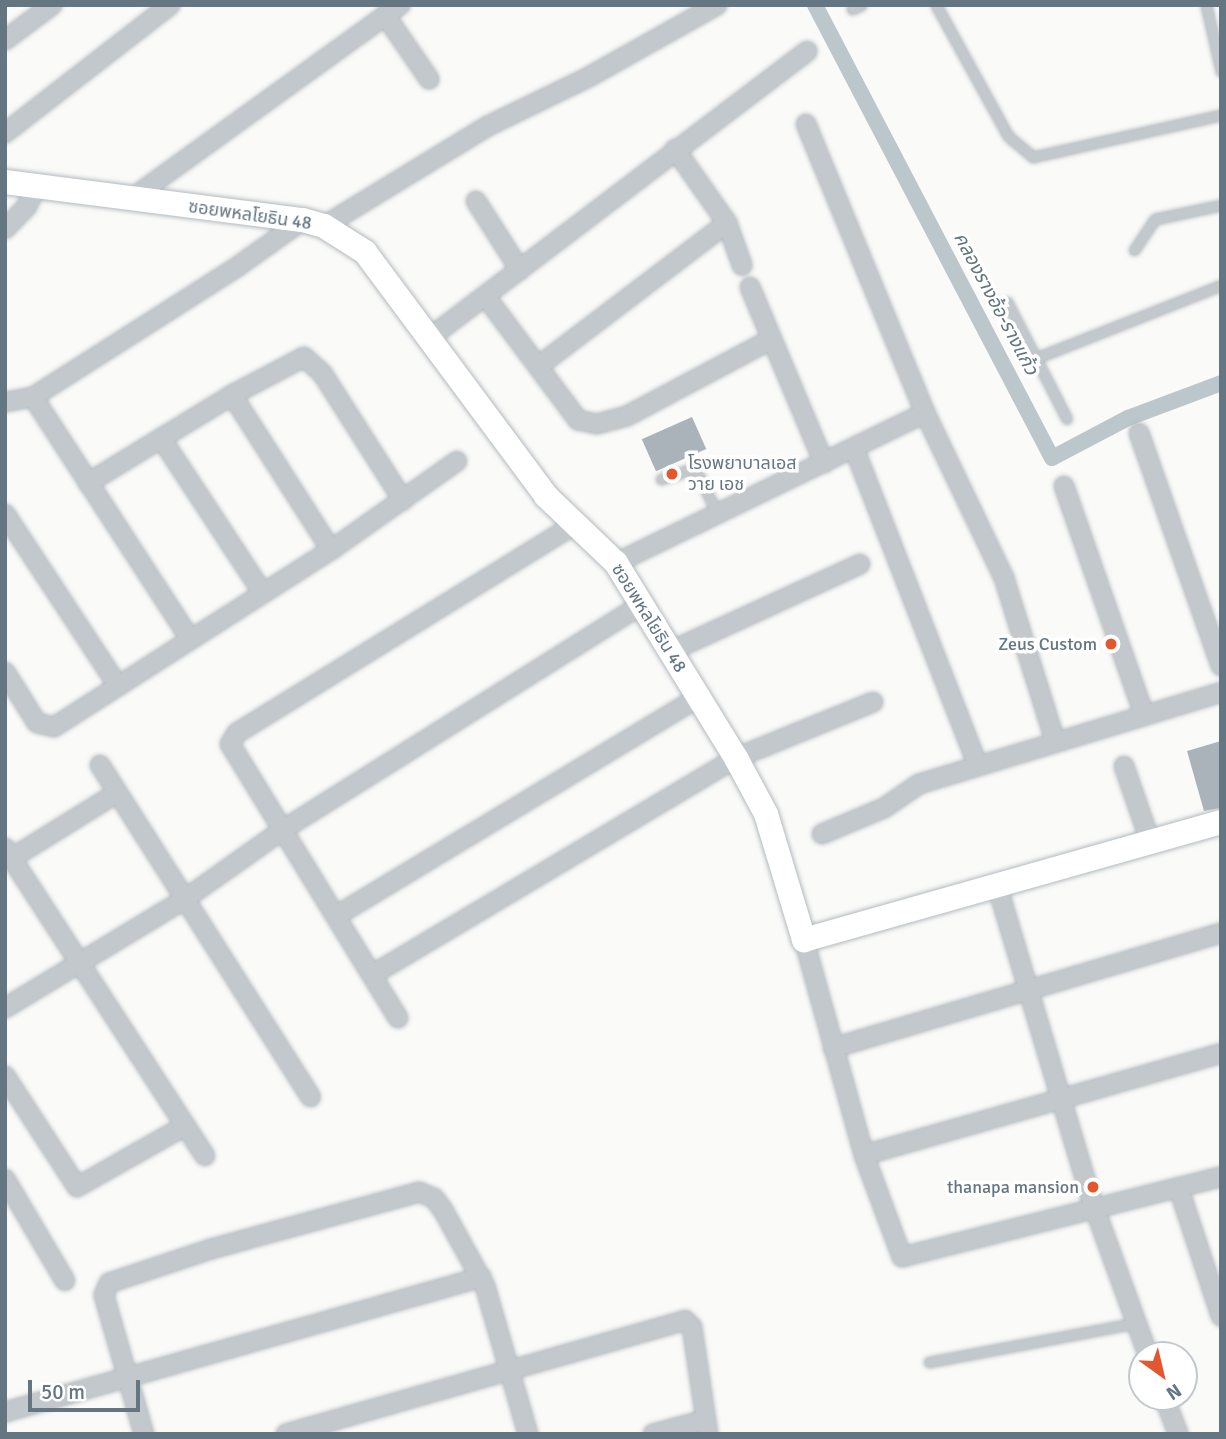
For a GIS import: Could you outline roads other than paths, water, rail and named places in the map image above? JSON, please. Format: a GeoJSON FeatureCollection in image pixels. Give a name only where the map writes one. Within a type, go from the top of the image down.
{"type":"FeatureCollection","features":[{"type":"Feature","properties":{"kind":"street"},"geometry":{"type":"LineString","coordinates":[[5,133],[170,5]]}},
{"type":"Feature","properties":{"kind":"street"},"geometry":{"type":"LineString","coordinates":[[5,402],[33,397],[237,267],[313,223],[488,126],[587,78],[717,5]]}},
{"type":"Feature","properties":{"kind":"street"},"geometry":{"type":"LineString","coordinates":[[5,40],[48,6]]}},
{"type":"Feature","properties":{"kind":"street"},"geometry":{"type":"LineString","coordinates":[[131,199],[393,10],[429,79]]}},
{"type":"Feature","properties":{"kind":"street"},"geometry":{"type":"LineString","coordinates":[[432,336],[807,51]]}},
{"type":"Feature","properties":{"kind":"street"},"geometry":{"type":"LineString","coordinates":[[806,124],[925,413],[1004,578],[1055,741]]}},
{"type":"Feature","properties":{"kind":"street"},"geometry":{"type":"LineString","coordinates":[[676,149],[727,223],[742,265]]}},
{"type":"Feature","properties":{"kind":"street","name":"ซอยพหลโยธิน 48"},"geometry":{"type":"LineString","coordinates":[[5,182],[313,223],[365,252],[432,336],[546,496],[616,563],[736,758],[766,814],[804,940]]}},
{"type":"Feature","properties":{"kind":"street"},"geometry":{"type":"LineString","coordinates":[[5,229],[27,206],[37,186]]}},
{"type":"Feature","properties":{"kind":"street"},"geometry":{"type":"LineString","coordinates":[[476,201],[520,270]]}},
{"type":"Feature","properties":{"kind":"street"},"geometry":{"type":"LineString","coordinates":[[540,365],[727,223]]}},
{"type":"Feature","properties":{"kind":"street"},"geometry":{"type":"LineString","coordinates":[[750,287],[824,463]]}},
{"type":"Feature","properties":{"kind":"street"},"geometry":{"type":"LineString","coordinates":[[486,297],[540,365],[578,420],[597,424],[627,416],[772,339]]}},
{"type":"Feature","properties":{"kind":"street"},"geometry":{"type":"LineString","coordinates":[[88,483],[232,395],[304,357],[312,361],[403,500]]}},
{"type":"Feature","properties":{"kind":"street"},"geometry":{"type":"LineString","coordinates":[[232,395],[331,550]]}},
{"type":"Feature","properties":{"kind":"street"},"geometry":{"type":"LineString","coordinates":[[33,397],[190,639]]}},
{"type":"Feature","properties":{"kind":"street"},"geometry":{"type":"LineString","coordinates":[[616,563],[718,516],[925,413]]}},
{"type":"Feature","properties":{"kind":"street"},"geometry":{"type":"LineString","coordinates":[[1139,433],[1221,665]]}},
{"type":"Feature","properties":{"kind":"street"},"geometry":{"type":"LineString","coordinates":[[161,438],[262,592]]}},
{"type":"Feature","properties":{"kind":"street"},"geometry":{"type":"LineString","coordinates":[[854,448],[978,764]]}},
{"type":"Feature","properties":{"kind":"street"},"geometry":{"type":"LineString","coordinates":[[5,672],[37,723],[47,728],[118,686],[331,550],[457,461]]}},
{"type":"Feature","properties":{"kind":"street"},"geometry":{"type":"LineString","coordinates":[[1064,486],[1144,715]]}},
{"type":"Feature","properties":{"kind":"street"},"geometry":{"type":"LineString","coordinates":[[5,514],[118,686]]}},
{"type":"Feature","properties":{"kind":"street"},"geometry":{"type":"LineString","coordinates":[[398,1018],[284,829],[231,748],[237,733],[576,524]]}},
{"type":"Feature","properties":{"kind":"street"},"geometry":{"type":"LineString","coordinates":[[671,651],[860,564]]}},
{"type":"Feature","properties":{"kind":"street"},"geometry":{"type":"LineString","coordinates":[[5,1007],[185,899],[284,829],[642,604]]}},
{"type":"Feature","properties":{"kind":"street"},"geometry":{"type":"LineString","coordinates":[[822,834],[884,808],[919,784],[1221,692]]}},
{"type":"Feature","properties":{"kind":"street"},"geometry":{"type":"LineString","coordinates":[[336,916],[697,698]]}},
{"type":"Feature","properties":{"kind":"street"},"geometry":{"type":"LineString","coordinates":[[372,975],[736,758],[873,702]]}},
{"type":"Feature","properties":{"kind":"street"},"geometry":{"type":"LineString","coordinates":[[100,765],[311,1097]]}},
{"type":"Feature","properties":{"kind":"street"},"geometry":{"type":"LineString","coordinates":[[1124,766],[1150,841]]}},
{"type":"Feature","properties":{"kind":"street"},"geometry":{"type":"LineString","coordinates":[[117,793],[8,853],[205,1156]]}},
{"type":"Feature","properties":{"kind":"street"},"geometry":{"type":"LineString","coordinates":[[1221,822],[804,940],[864,1155],[902,1257],[1095,1212],[1221,1177]]}},
{"type":"Feature","properties":{"kind":"street"},"geometry":{"type":"LineString","coordinates":[[997,885],[1095,1212],[1143,1341]]}},
{"type":"Feature","properties":{"kind":"street"},"geometry":{"type":"LineString","coordinates":[[833,1048],[1029,993],[1221,933]]}},
{"type":"Feature","properties":{"kind":"street"},"geometry":{"type":"LineString","coordinates":[[864,1155],[1221,1053]]}},
{"type":"Feature","properties":{"kind":"street"},"geometry":{"type":"LineString","coordinates":[[5,1076],[77,1187],[185,1126]]}},
{"type":"Feature","properties":{"kind":"street"},"geometry":{"type":"LineString","coordinates":[[5,1179],[65,1281]]}},
{"type":"Feature","properties":{"kind":"street"},"geometry":{"type":"LineString","coordinates":[[1179,1189],[1217,1289],[1221,1316]]}},
{"type":"Feature","properties":{"kind":"street"},"geometry":{"type":"LineString","coordinates":[[144,1434],[104,1295],[116,1278],[419,1192],[434,1198],[443,1210],[481,1277],[528,1434]]}},
{"type":"Feature","properties":{"kind":"street"},"geometry":{"type":"LineString","coordinates":[[5,1412],[481,1277]]}},
{"type":"Feature","properties":{"kind":"street"},"geometry":{"type":"LineString","coordinates":[[286,1434],[685,1320],[692,1327],[707,1427],[653,1434]]}},
{"type":"Feature","properties":{"kind":"street"},"geometry":{"type":"LineString","coordinates":[[1169,1411],[1178,1434]]}},
{"type":"Feature","properties":{"kind":"lane"},"geometry":{"type":"LineString","coordinates":[[936,5],[1008,136],[1034,157],[1221,115]]}},
{"type":"Feature","properties":{"kind":"lane"},"geometry":{"type":"LineString","coordinates":[[1206,5],[1221,71]]}},
{"type":"Feature","properties":{"kind":"lane"},"geometry":{"type":"LineString","coordinates":[[1133,250],[1154,219],[1221,205]]}},
{"type":"Feature","properties":{"kind":"lane"},"geometry":{"type":"LineString","coordinates":[[1036,358],[1221,285]]}},
{"type":"Feature","properties":{"kind":"lane"},"geometry":{"type":"LineString","coordinates":[[1007,302],[1067,419]]}},
{"type":"Feature","properties":{"kind":"lane"},"geometry":{"type":"LineString","coordinates":[[661,479],[695,468],[718,516]]}},
{"type":"Feature","properties":{"kind":"lane"},"geometry":{"type":"LineString","coordinates":[[929,1362],[1136,1323]]}},
{"type":"Feature","properties":{"kind":"waterway","name":"คลองรางอ้อ-รางแก้ว"},"geometry":{"type":"LineString","coordinates":[[815,5],[1052,458],[1128,418],[1221,383]]}},
{"type":"Feature","properties":{"kind":"place","name":"โรงพยาบาลเอส วาย เอช"},"geometry":{"type":"Point","coordinates":[672,474]}},
{"type":"Feature","properties":{"kind":"place","name":"Zeus Custom"},"geometry":{"type":"Point","coordinates":[1111,644]}},
{"type":"Feature","properties":{"kind":"place","name":"thanapa mansion"},"geometry":{"type":"Point","coordinates":[1093,1187]}}]}
